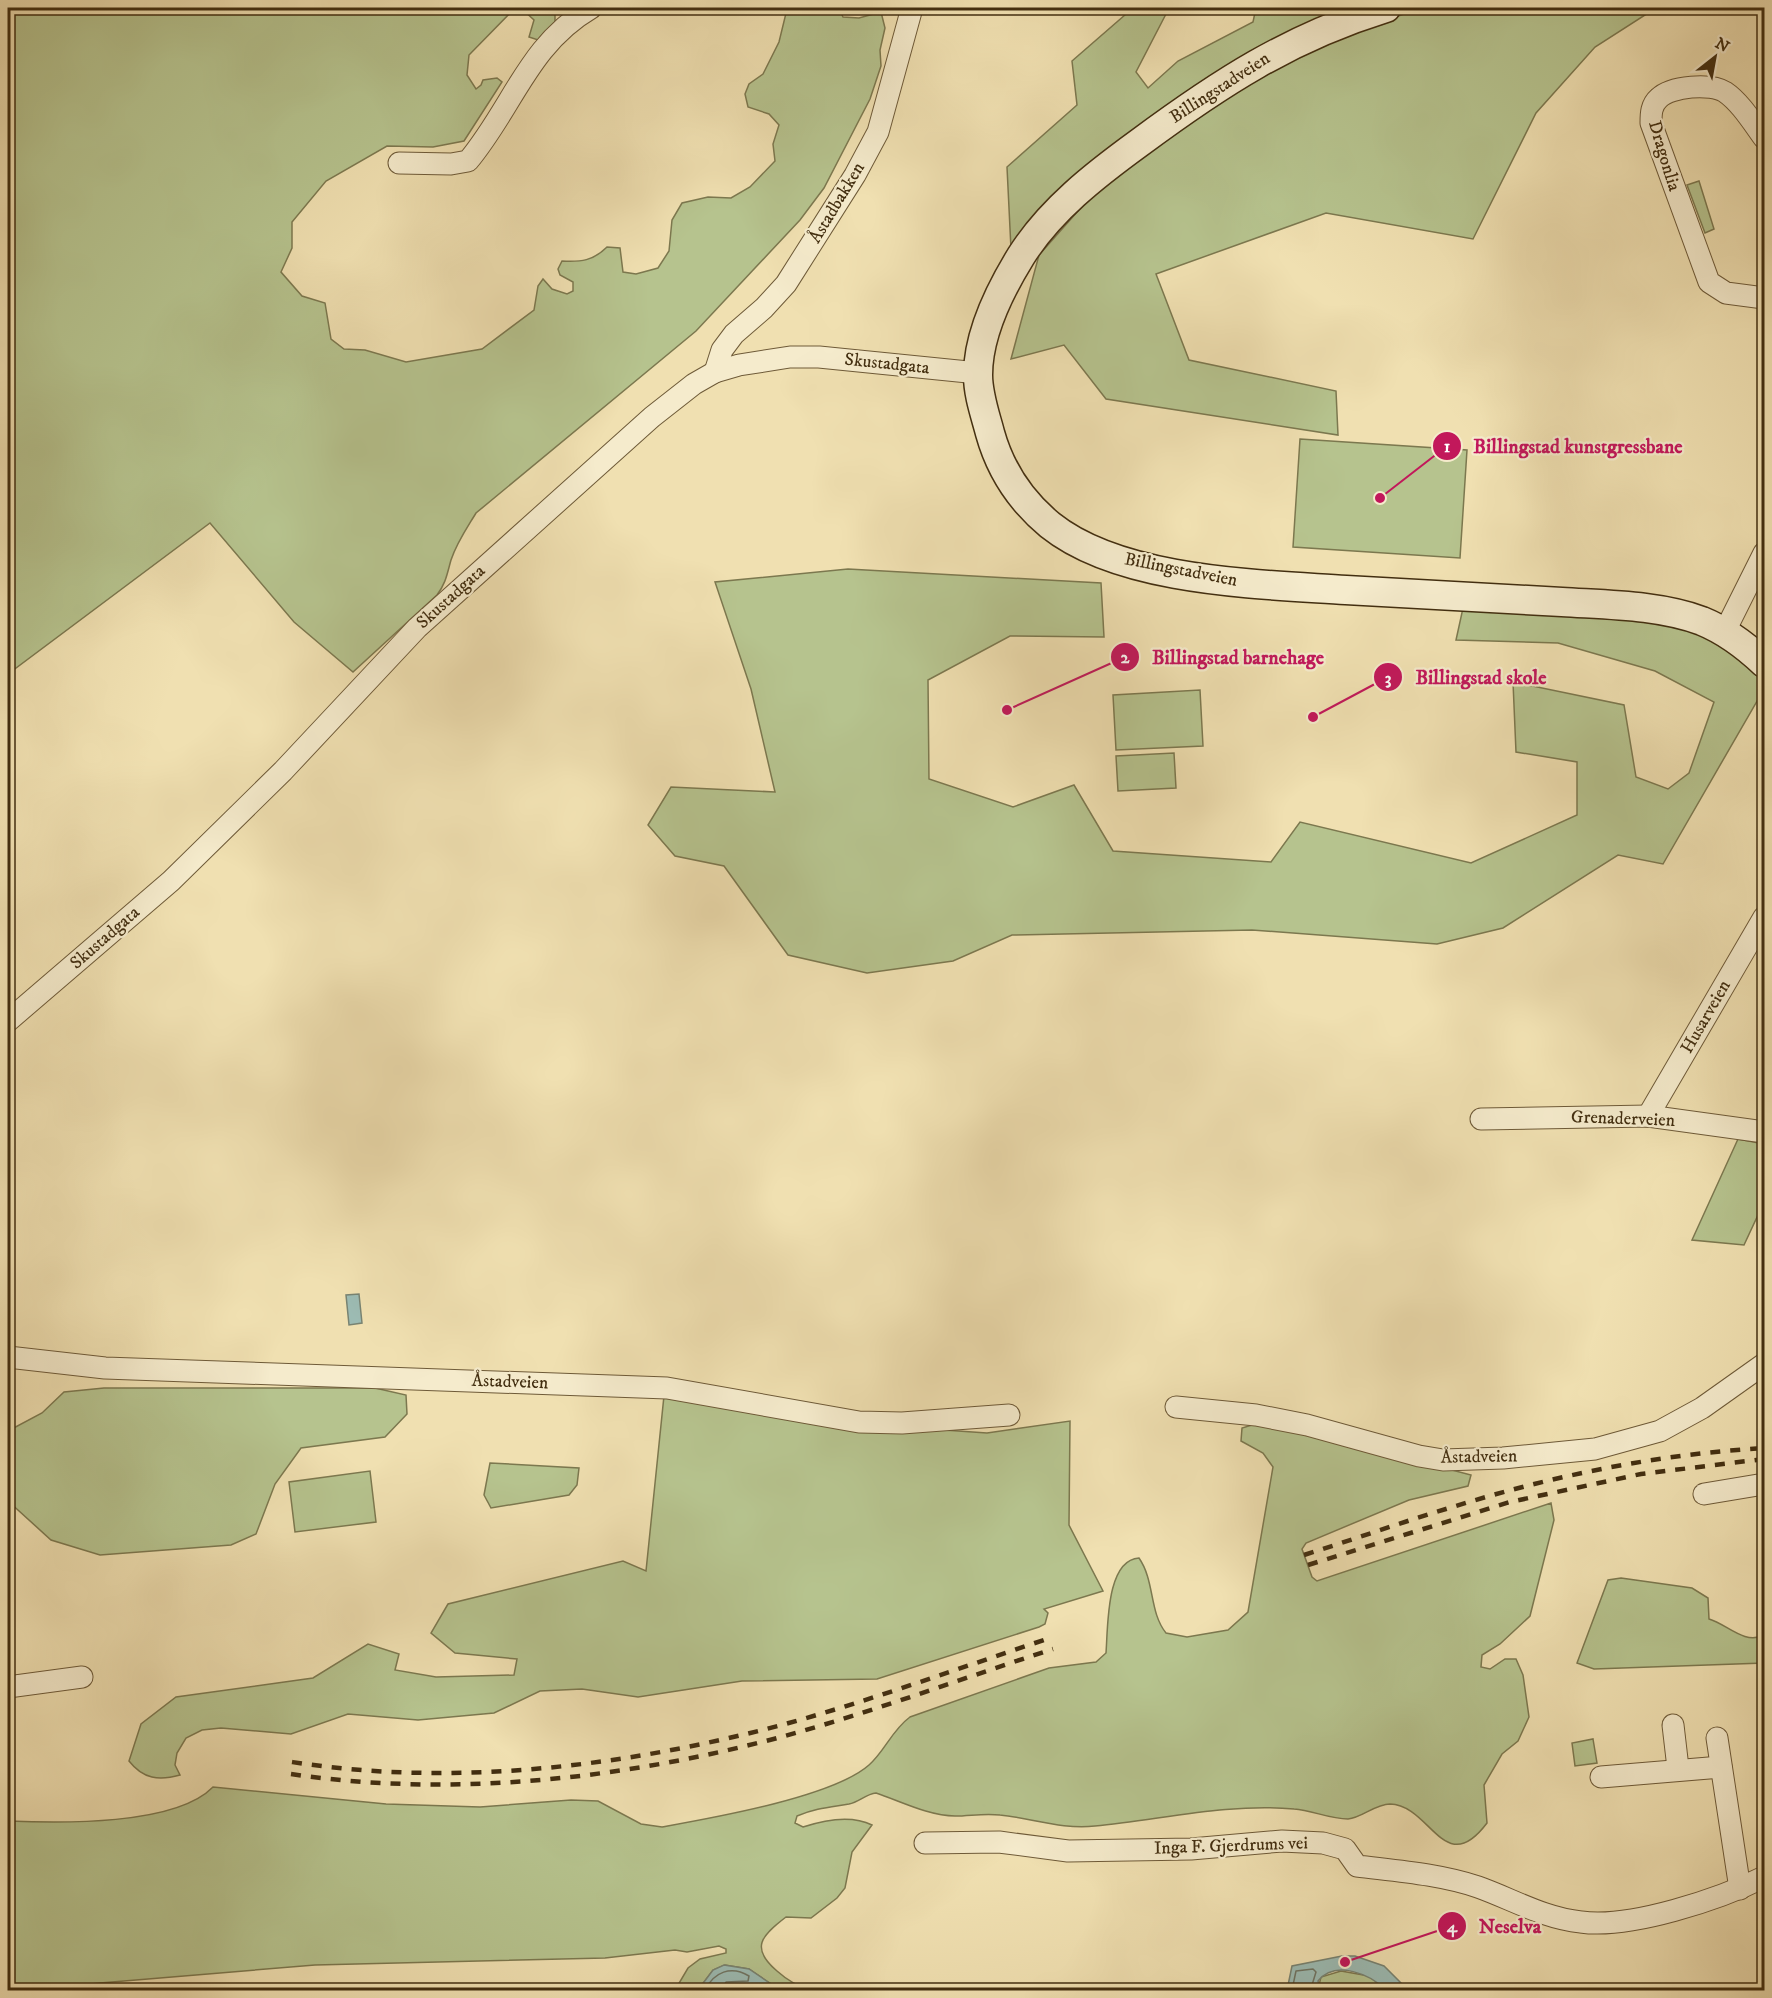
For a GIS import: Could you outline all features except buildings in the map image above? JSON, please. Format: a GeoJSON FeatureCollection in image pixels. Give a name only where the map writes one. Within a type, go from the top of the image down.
{"type":"FeatureCollection","features":[{"type":"Feature","properties":{"kind":"main road","name":"Billingstadveien"},"geometry":{"type":"LineString","coordinates":[[1386,8],[1333,24],[1271,54],[1215,88],[1108,166],[1065,202],[1027,247],[1003,286],[986,335],[978,373],[982,404],[997,457],[1022,498],[1052,527],[1089,548],[1129,563],[1199,577],[1261,584],[1627,606],[1703,621],[1724,633],[1764,663]]}},
{"type":"Feature","properties":{"kind":"street"},"geometry":{"type":"LineString","coordinates":[[399,163],[452,164],[468,161],[494,126],[524,73],[541,49],[554,35],[591,8]]}},
{"type":"Feature","properties":{"kind":"street","name":"Åstadbakken"},"geometry":{"type":"LineString","coordinates":[[715,372],[722,350],[734,334],[764,308],[786,284],[860,167],[878,132],[912,8]]}},
{"type":"Feature","properties":{"kind":"street","name":"Dragonlia"},"geometry":{"type":"LineString","coordinates":[[1764,138],[1728,94],[1711,86],[1664,93],[1657,99],[1651,114],[1655,134],[1709,282],[1726,293],[1764,298]]}},
{"type":"Feature","properties":{"kind":"street","name":"Skustadgata"},"geometry":{"type":"LineString","coordinates":[[8,1021],[171,881],[283,771],[383,662],[467,582],[652,417],[694,384],[715,372],[756,361],[800,357],[978,373]]}},
{"type":"Feature","properties":{"kind":"street"},"geometry":{"type":"LineString","coordinates":[[1724,633],[1764,553]]}},
{"type":"Feature","properties":{"kind":"street","name":"Husarveien"},"geometry":{"type":"LineString","coordinates":[[1648,1116],[1764,917]]}},
{"type":"Feature","properties":{"kind":"street","name":"Grenaderveien"},"geometry":{"type":"LineString","coordinates":[[1481,1119],[1648,1116],[1764,1132]]}},
{"type":"Feature","properties":{"kind":"street","name":"Åstadveien"},"geometry":{"type":"LineString","coordinates":[[8,1357],[105,1368],[667,1388],[859,1422],[902,1423],[1009,1415]]}},
{"type":"Feature","properties":{"kind":"street","name":"Åstadveien"},"geometry":{"type":"LineString","coordinates":[[1176,1407],[1256,1415],[1306,1425],[1419,1456],[1443,1460],[1503,1458],[1595,1449],[1660,1431],[1702,1408],[1764,1364]]}},
{"type":"Feature","properties":{"kind":"street"},"geometry":{"type":"LineString","coordinates":[[1704,1494],[1764,1484]]}},
{"type":"Feature","properties":{"kind":"street"},"geometry":{"type":"LineString","coordinates":[[8,1687],[82,1677]]}},
{"type":"Feature","properties":{"kind":"street"},"geometry":{"type":"LineString","coordinates":[[1673,1725],[1678,1768]]}},
{"type":"Feature","properties":{"kind":"street"},"geometry":{"type":"LineString","coordinates":[[1717,1738],[1740,1889]]}},
{"type":"Feature","properties":{"kind":"street"},"geometry":{"type":"LineString","coordinates":[[1601,1777],[1678,1768],[1721,1767]]}},
{"type":"Feature","properties":{"kind":"street","name":"Inga F. Gjerdrums vei"},"geometry":{"type":"LineString","coordinates":[[925,1843],[999,1842],[1068,1851],[1191,1849],[1282,1841],[1323,1843],[1346,1849],[1357,1866],[1435,1876],[1477,1887],[1543,1914],[1582,1923],[1607,1924],[1653,1914],[1740,1889],[1764,1877]]}},
{"type":"Feature","properties":{"kind":"green space"},"geometry":{"type":"Polygon","coordinates":[[[8,8],[515,8],[469,55],[467,75],[476,89],[483,80],[497,78],[502,82],[464,141],[433,147],[387,146],[326,181],[292,222],[292,248],[281,272],[302,296],[325,303],[331,339],[344,349],[365,350],[406,362],[482,349],[534,310],[538,286],[543,279],[552,289],[567,294],[573,291],[573,282],[560,275],[558,269],[562,261],[586,260],[607,247],[620,248],[623,272],[636,274],[658,268],[669,251],[672,220],[682,203],[708,197],[731,198],[750,187],[775,161],[773,144],[779,125],[769,114],[748,107],[745,94],[749,84],[763,74],[779,42],[787,9],[854,8],[841,13],[843,17],[859,18],[881,12],[885,28],[880,50],[881,66],[870,99],[824,188],[800,220],[696,331],[476,513],[456,547],[437,595],[353,672],[294,622],[210,523],[8,674],[8,8]]]}},
{"type":"Feature","properties":{"kind":"green space"},"geometry":{"type":"Polygon","coordinates":[[[521,8],[550,8],[555,14],[555,22],[538,40],[529,37],[534,20],[521,8]]]}},
{"type":"Feature","properties":{"kind":"green space"},"geometry":{"type":"Polygon","coordinates":[[[1133,8],[1149,8],[1166,14],[1136,72],[1148,88],[1178,61],[1253,22],[1256,8],[1336,8],[1172,102],[1011,249],[1007,167],[1077,105],[1072,61],[1133,8]]]}},
{"type":"Feature","properties":{"kind":"green space"},"geometry":{"type":"Polygon","coordinates":[[[1420,8],[1656,8],[1595,47],[1536,113],[1473,239],[1326,213],[1156,274],[1189,360],[1336,391],[1338,435],[1106,399],[1064,345],[1011,359],[1039,255],[1086,202],[1171,130],[1280,60],[1420,8]]]}},
{"type":"Feature","properties":{"kind":"green space"},"geometry":{"type":"Polygon","coordinates":[[[1699,181],[1714,229],[1705,233],[1687,185],[1699,181]]]}},
{"type":"Feature","properties":{"kind":"green space"},"geometry":{"type":"Polygon","coordinates":[[[1300,439],[1467,450],[1460,558],[1293,547],[1300,439]]]}},
{"type":"Feature","properties":{"kind":"green space"},"geometry":{"type":"Polygon","coordinates":[[[848,569],[1101,583],[1104,637],[1010,636],[928,680],[929,779],[1013,807],[1074,785],[1113,851],[1271,862],[1300,822],[1471,863],[1577,815],[1577,762],[1516,752],[1513,682],[1624,705],[1636,777],[1668,789],[1689,773],[1714,702],[1655,671],[1558,643],[1456,640],[1463,608],[1672,622],[1723,643],[1764,679],[1764,689],[1663,864],[1618,855],[1503,928],[1437,944],[1252,930],[1012,935],[953,961],[867,973],[788,955],[724,866],[675,856],[648,825],[671,787],[775,792],[751,689],[715,582],[848,569]]]}},
{"type":"Feature","properties":{"kind":"green space"},"geometry":{"type":"Polygon","coordinates":[[[1200,690],[1203,746],[1116,750],[1113,695],[1200,690]]]}},
{"type":"Feature","properties":{"kind":"green space"},"geometry":{"type":"Polygon","coordinates":[[[1174,753],[1176,788],[1118,791],[1116,756],[1174,753]]]}},
{"type":"Feature","properties":{"kind":"green space"},"geometry":{"type":"Polygon","coordinates":[[[1738,1139],[1764,1144],[1764,1202],[1744,1245],[1692,1240],[1738,1139]]]}},
{"type":"Feature","properties":{"kind":"green space"},"geometry":{"type":"Polygon","coordinates":[[[665,1386],[843,1423],[987,1433],[1070,1421],[1069,1525],[1103,1591],[1044,1609],[1048,1613],[1045,1624],[1039,1627],[877,1679],[742,1681],[638,1697],[582,1689],[540,1691],[494,1713],[418,1720],[348,1714],[291,1734],[221,1728],[202,1730],[186,1738],[177,1753],[175,1765],[180,1775],[172,1777],[158,1778],[146,1775],[129,1761],[141,1724],[176,1697],[313,1678],[368,1644],[399,1654],[395,1670],[436,1677],[514,1675],[517,1659],[455,1653],[431,1633],[448,1604],[623,1561],[646,1571],[665,1386]]]}},
{"type":"Feature","properties":{"kind":"green space"},"geometry":{"type":"Polygon","coordinates":[[[104,1388],[375,1388],[406,1395],[407,1414],[385,1437],[301,1448],[275,1484],[256,1534],[231,1545],[100,1555],[51,1540],[8,1501],[8,1431],[42,1413],[64,1392],[104,1388]]]}},
{"type":"Feature","properties":{"kind":"green space"},"geometry":{"type":"Polygon","coordinates":[[[1265,1421],[1471,1475],[1468,1486],[1409,1500],[1306,1543],[1302,1549],[1312,1577],[1317,1581],[1551,1503],[1554,1520],[1530,1616],[1500,1644],[1482,1655],[1481,1667],[1490,1669],[1505,1659],[1516,1659],[1523,1675],[1529,1717],[1518,1741],[1502,1754],[1484,1785],[1487,1823],[1472,1839],[1459,1844],[1448,1842],[1404,1807],[1390,1804],[1379,1806],[1348,1819],[1294,1809],[1244,1808],[1083,1827],[994,1814],[945,1815],[925,1811],[876,1793],[853,1803],[817,1809],[797,1816],[795,1823],[803,1827],[820,1822],[847,1819],[872,1825],[852,1852],[845,1888],[837,1898],[811,1918],[786,1917],[770,1930],[762,1942],[761,1949],[769,1963],[788,1980],[810,1990],[780,1990],[749,1969],[725,1965],[713,1970],[698,1990],[675,1990],[688,1968],[700,1959],[726,1953],[726,1949],[719,1946],[687,1952],[675,1950],[605,1958],[315,1965],[37,1990],[8,1990],[8,1821],[86,1821],[145,1815],[172,1809],[195,1800],[213,1787],[386,1804],[480,1807],[571,1800],[598,1801],[641,1824],[662,1827],[771,1805],[828,1787],[869,1765],[898,1728],[910,1717],[1049,1668],[1096,1662],[1106,1653],[1111,1596],[1115,1582],[1120,1570],[1128,1562],[1139,1558],[1148,1576],[1157,1616],[1166,1633],[1187,1637],[1228,1630],[1248,1612],[1273,1467],[1263,1453],[1241,1441],[1242,1428],[1265,1421]]]}},
{"type":"Feature","properties":{"kind":"green space"},"geometry":{"type":"Polygon","coordinates":[[[490,1463],[579,1468],[577,1485],[569,1495],[491,1508],[484,1495],[490,1463]]]}},
{"type":"Feature","properties":{"kind":"green space"},"geometry":{"type":"Polygon","coordinates":[[[370,1471],[376,1522],[295,1532],[289,1482],[370,1471]]]}},
{"type":"Feature","properties":{"kind":"green space"},"geometry":{"type":"Polygon","coordinates":[[[1621,1578],[1692,1588],[1708,1598],[1709,1619],[1743,1636],[1764,1635],[1764,1663],[1594,1669],[1577,1663],[1608,1580],[1621,1578]]]}},
{"type":"Feature","properties":{"kind":"green space"},"geometry":{"type":"Polygon","coordinates":[[[1593,1739],[1597,1763],[1575,1766],[1572,1743],[1593,1739]]]}},
{"type":"Feature","properties":{"kind":"green space"},"geometry":{"type":"Polygon","coordinates":[[[1341,1971],[1369,1976],[1386,1990],[1329,1990],[1319,1985],[1321,1977],[1341,1971]]]}},
{"type":"Feature","properties":{"kind":"water"},"geometry":{"type":"Polygon","coordinates":[[[359,1294],[362,1323],[349,1325],[346,1295],[359,1294]]]}},
{"type":"Feature","properties":{"kind":"water"},"geometry":{"type":"Polygon","coordinates":[[[1342,1956],[1355,1956],[1384,1966],[1408,1990],[1386,1990],[1372,1979],[1343,1970],[1325,1974],[1318,1981],[1319,1985],[1329,1990],[1287,1990],[1292,1966],[1342,1956]]]}},
{"type":"Feature","properties":{"kind":"water"},"geometry":{"type":"Polygon","coordinates":[[[724,1965],[749,1969],[780,1990],[731,1987],[722,1990],[698,1990],[713,1970],[724,1965]]]}},
{"type":"Feature","properties":{"kind":"railway"},"geometry":{"type":"LineString","coordinates":[[1304,1555],[1456,1506],[1531,1485],[1647,1461],[1764,1448]]}},
{"type":"Feature","properties":{"kind":"railway"},"geometry":{"type":"LineString","coordinates":[[1308,1565],[1510,1502],[1641,1474],[1764,1459]]}},
{"type":"Feature","properties":{"kind":"railway"},"geometry":{"type":"LineString","coordinates":[[292,1762],[414,1773],[536,1769],[598,1762],[719,1740],[778,1726],[880,1695],[1050,1638]]}},
{"type":"Feature","properties":{"kind":"railway"},"geometry":{"type":"LineString","coordinates":[[291,1774],[352,1781],[476,1784],[538,1780],[661,1764],[781,1737],[884,1706],[1053,1649]]}},
{"type":"Feature","properties":{"kind":"place","name":"Billingstad kunstgressbane"},"geometry":{"type":"Point","coordinates":[1380,498]}},
{"type":"Feature","properties":{"kind":"place","name":"Billingstad barnehage"},"geometry":{"type":"Point","coordinates":[1007,710]}},
{"type":"Feature","properties":{"kind":"place","name":"Billingstad skole"},"geometry":{"type":"Point","coordinates":[1313,717]}},
{"type":"Feature","properties":{"kind":"place","name":"Neselva"},"geometry":{"type":"Point","coordinates":[1345,1962]}}]}
